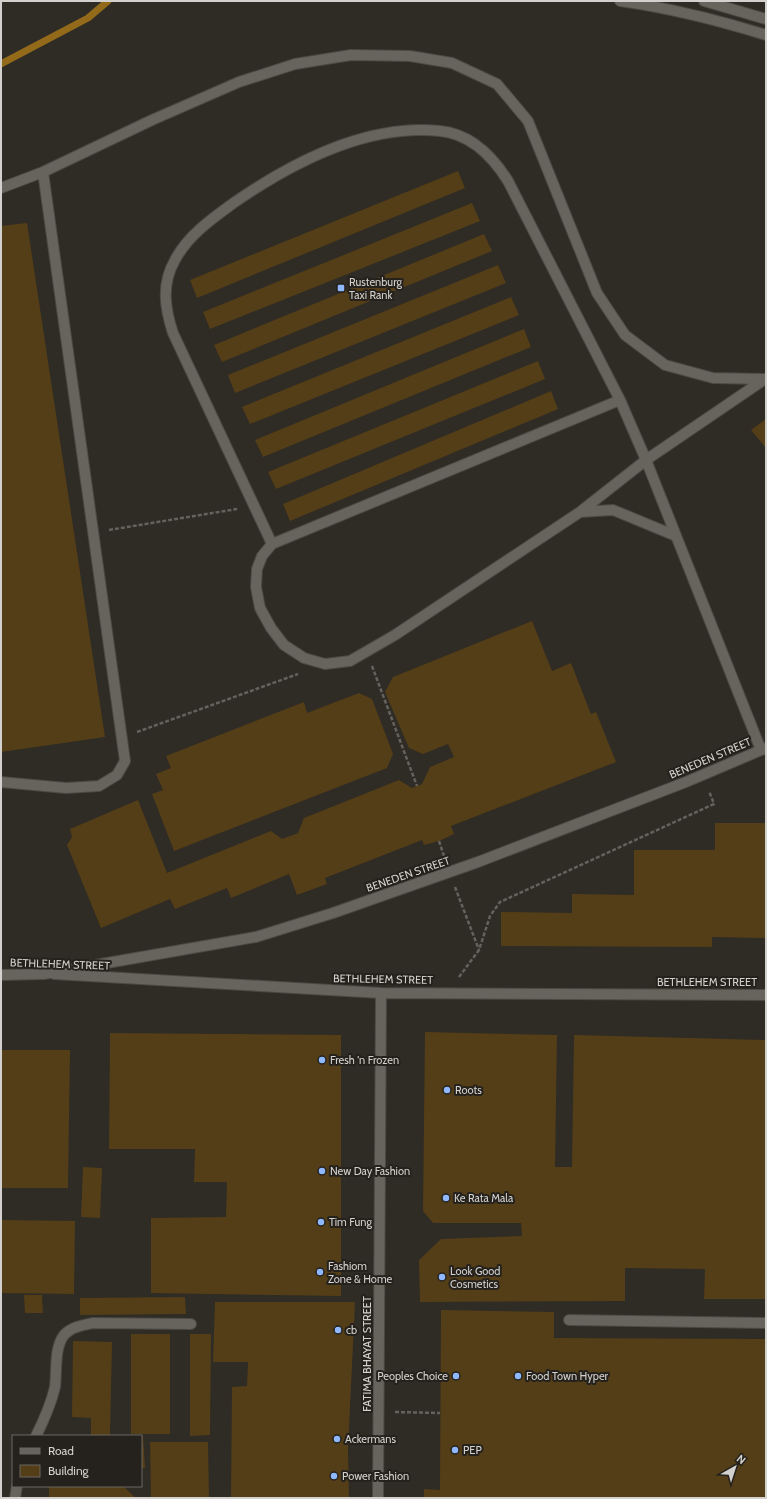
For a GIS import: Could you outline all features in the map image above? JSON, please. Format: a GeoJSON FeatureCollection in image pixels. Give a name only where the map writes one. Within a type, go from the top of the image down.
{"type":"FeatureCollection","features":[{"type":"Feature","properties":{"kind":"street"},"geometry":{"type":"LineString","coordinates":[[620,1],[646,4],[726,23],[766,35]]}},
{"type":"Feature","properties":{"kind":"street"},"geometry":{"type":"LineString","coordinates":[[704,1],[766,19]]}},
{"type":"Feature","properties":{"kind":"street"},"geometry":{"type":"LineString","coordinates":[[1,188],[43,172],[152,120],[232,85],[295,64],[351,55],[410,56],[452,63],[496,84],[528,121],[597,293],[625,336],[665,365],[713,378],[765,379]]}},
{"type":"Feature","properties":{"kind":"street"},"geometry":{"type":"LineString","coordinates":[[272,544],[173,333],[166,311],[166,285],[174,261],[188,240],[219,214],[254,189],[301,161],[342,144],[412,130],[441,131],[465,139],[482,149],[496,162],[508,181],[620,400],[646,460],[763,749]]}},
{"type":"Feature","properties":{"kind":"street"},"geometry":{"type":"LineString","coordinates":[[1,782],[66,788],[99,786],[117,775],[125,761],[43,172]]}},
{"type":"Feature","properties":{"kind":"street"},"geometry":{"type":"LineString","coordinates":[[620,400],[272,544],[262,556],[257,570],[256,587],[260,608],[271,628],[284,645],[304,658],[325,664],[350,661],[367,652],[580,512],[646,460],[765,379]]}},
{"type":"Feature","properties":{"kind":"street"},"geometry":{"type":"LineString","coordinates":[[580,512],[612,510],[676,536]]}},
{"type":"Feature","properties":{"kind":"street","name":"BENEDEN STREET"},"geometry":{"type":"LineString","coordinates":[[44,974],[256,937],[450,872],[703,774],[763,749]]}},
{"type":"Feature","properties":{"kind":"street","name":"BETHLEHEM STREET"},"geometry":{"type":"LineString","coordinates":[[1,975],[44,974],[381,993],[446,992],[766,995]]}},
{"type":"Feature","properties":{"kind":"street","name":"FATIMA BHAYAT STREET"},"geometry":{"type":"LineString","coordinates":[[378,1498],[381,993]]}},
{"type":"Feature","properties":{"kind":"street"},"geometry":{"type":"LineString","coordinates":[[569,1320],[766,1324]]}},
{"type":"Feature","properties":{"kind":"street"},"geometry":{"type":"LineString","coordinates":[[36,1435],[47,1412],[55,1387],[59,1345],[65,1334],[77,1326],[93,1323],[191,1324]]}},
{"type":"Feature","properties":{"kind":"street"},"geometry":{"type":"LineString","coordinates":[[15,1498],[17,1487]]}},
{"type":"Feature","properties":{"kind":"path"},"geometry":{"type":"LineString","coordinates":[[93,533],[254,506]]}},
{"type":"Feature","properties":{"kind":"path"},"geometry":{"type":"LineString","coordinates":[[367,652],[417,786]]}},
{"type":"Feature","properties":{"kind":"path"},"geometry":{"type":"LineString","coordinates":[[122,737],[325,664]]}},
{"type":"Feature","properties":{"kind":"path"},"geometry":{"type":"LineString","coordinates":[[446,992],[479,950],[490,916],[500,902],[714,804],[703,774]]}},
{"type":"Feature","properties":{"kind":"path"},"geometry":{"type":"LineString","coordinates":[[439,840],[479,950]]}},
{"type":"Feature","properties":{"kind":"path"},"geometry":{"type":"LineString","coordinates":[[378,1412],[440,1413]]}},
{"type":"Feature","properties":{"kind":"building"},"geometry":{"type":"Polygon","coordinates":[[[458,171],[465,188],[197,298],[190,280],[458,171]]]}},
{"type":"Feature","properties":{"kind":"building"},"geometry":{"type":"Polygon","coordinates":[[[472,203],[480,221],[210,329],[203,312],[472,203]]]}},
{"type":"Feature","properties":{"kind":"building"},"geometry":{"type":"Polygon","coordinates":[[[27,223],[105,737],[1,752],[1,226],[27,223]]]}},
{"type":"Feature","properties":{"kind":"building"},"geometry":{"type":"Polygon","coordinates":[[[484,234],[492,251],[222,362],[214,345],[484,234]]]}},
{"type":"Feature","properties":{"kind":"building"},"geometry":{"type":"Polygon","coordinates":[[[498,265],[506,283],[235,393],[228,375],[498,265]]]}},
{"type":"Feature","properties":{"kind":"building"},"geometry":{"type":"Polygon","coordinates":[[[511,297],[519,315],[250,424],[242,407],[511,297]]]}},
{"type":"Feature","properties":{"kind":"building"},"geometry":{"type":"Polygon","coordinates":[[[524,329],[531,347],[263,457],[255,440],[524,329]]]}},
{"type":"Feature","properties":{"kind":"building"},"geometry":{"type":"Polygon","coordinates":[[[538,361],[545,379],[276,489],[268,472],[538,361]]]}},
{"type":"Feature","properties":{"kind":"building"},"geometry":{"type":"Polygon","coordinates":[[[551,391],[558,409],[290,521],[283,504],[551,391]]]}},
{"type":"Feature","properties":{"kind":"building"},"geometry":{"type":"Polygon","coordinates":[[[766,419],[766,448],[751,430],[766,419]]]}},
{"type":"Feature","properties":{"kind":"building"},"geometry":{"type":"Polygon","coordinates":[[[532,621],[552,671],[571,663],[591,714],[596,712],[616,762],[451,826],[454,834],[439,841],[424,845],[422,840],[325,878],[327,884],[297,895],[289,874],[231,898],[227,888],[175,909],[170,899],[101,928],[67,845],[72,837],[70,829],[138,800],[167,873],[271,831],[282,839],[298,833],[304,818],[399,780],[412,788],[422,784],[430,767],[454,757],[448,744],[423,754],[409,748],[385,692],[393,677],[532,621]]]}},
{"type":"Feature","properties":{"kind":"building"},"geometry":{"type":"Polygon","coordinates":[[[359,693],[372,699],[393,754],[387,768],[174,851],[152,794],[163,790],[156,774],[171,768],[166,756],[304,702],[307,713],[359,693]]]}},
{"type":"Feature","properties":{"kind":"building"},"geometry":{"type":"Polygon","coordinates":[[[715,823],[766,823],[766,938],[712,937],[712,947],[501,946],[501,912],[572,913],[572,894],[634,895],[634,850],[715,850],[715,823]]]}},
{"type":"Feature","properties":{"kind":"building"},"geometry":{"type":"Polygon","coordinates":[[[425,1032],[557,1035],[555,1167],[572,1167],[574,1035],[766,1040],[766,1299],[704,1299],[705,1269],[625,1268],[625,1301],[420,1302],[419,1260],[441,1239],[522,1236],[521,1223],[433,1223],[423,1211],[425,1032]]]}},
{"type":"Feature","properties":{"kind":"building"},"geometry":{"type":"Polygon","coordinates":[[[110,1033],[341,1035],[341,1296],[151,1293],[151,1218],[226,1217],[227,1182],[194,1182],[195,1149],[109,1149],[110,1033]]]}},
{"type":"Feature","properties":{"kind":"building"},"geometry":{"type":"Polygon","coordinates":[[[1,1050],[70,1050],[68,1188],[1,1188],[1,1050]]]}},
{"type":"Feature","properties":{"kind":"building"},"geometry":{"type":"Polygon","coordinates":[[[83,1167],[102,1168],[100,1218],[81,1217],[83,1167]]]}},
{"type":"Feature","properties":{"kind":"building"},"geometry":{"type":"Polygon","coordinates":[[[1,1220],[75,1221],[74,1294],[1,1293],[1,1220]]]}},
{"type":"Feature","properties":{"kind":"building"},"geometry":{"type":"Polygon","coordinates":[[[24,1295],[42,1295],[43,1313],[25,1313],[24,1295]]]}},
{"type":"Feature","properties":{"kind":"building"},"geometry":{"type":"Polygon","coordinates":[[[185,1297],[186,1314],[80,1315],[80,1298],[185,1297]]]}},
{"type":"Feature","properties":{"kind":"building"},"geometry":{"type":"Polygon","coordinates":[[[215,1302],[355,1302],[348,1449],[349,1498],[231,1498],[232,1387],[247,1386],[248,1362],[213,1362],[215,1302]]]}},
{"type":"Feature","properties":{"kind":"building"},"geometry":{"type":"Polygon","coordinates":[[[441,1310],[554,1312],[554,1338],[766,1339],[766,1498],[424,1498],[424,1489],[440,1490],[441,1310]]]}},
{"type":"Feature","properties":{"kind":"building"},"geometry":{"type":"Polygon","coordinates":[[[131,1334],[170,1334],[170,1434],[131,1434],[131,1334]]]}},
{"type":"Feature","properties":{"kind":"building"},"geometry":{"type":"Polygon","coordinates":[[[190,1334],[211,1334],[210,1435],[190,1436],[190,1334]]]}},
{"type":"Feature","properties":{"kind":"building"},"geometry":{"type":"Polygon","coordinates":[[[73,1341],[112,1342],[110,1435],[91,1435],[91,1418],[72,1417],[73,1341]]]}},
{"type":"Feature","properties":{"kind":"building"},"geometry":{"type":"Polygon","coordinates":[[[142,1436],[143,1436],[145,1468],[142,1468],[142,1436]]]}},
{"type":"Feature","properties":{"kind":"building"},"geometry":{"type":"Polygon","coordinates":[[[150,1442],[208,1442],[209,1498],[151,1498],[150,1442]]]}},
{"type":"Feature","properties":{"kind":"building"},"geometry":{"type":"Polygon","coordinates":[[[49,1487],[124,1487],[136,1498],[49,1498],[49,1487]]]}},
{"type":"Feature","properties":{"kind":"waterway"},"geometry":{"type":"LineString","coordinates":[[1,64],[88,18],[108,1]]}},
{"type":"Feature","properties":{"kind":"place","name":"Rustenburg Taxi Rank"},"geometry":{"type":"Point","coordinates":[341,288]}},
{"type":"Feature","properties":{"kind":"place","name":"Fresh 'n Frozen"},"geometry":{"type":"Point","coordinates":[322,1060]}},
{"type":"Feature","properties":{"kind":"place","name":"Roots"},"geometry":{"type":"Point","coordinates":[447,1090]}},
{"type":"Feature","properties":{"kind":"place","name":"New Day Fashion"},"geometry":{"type":"Point","coordinates":[322,1171]}},
{"type":"Feature","properties":{"kind":"place","name":"Ke Rata Mala"},"geometry":{"type":"Point","coordinates":[446,1198]}},
{"type":"Feature","properties":{"kind":"place","name":"Tim Fung"},"geometry":{"type":"Point","coordinates":[321,1222]}},
{"type":"Feature","properties":{"kind":"place","name":"Fashiom Zone & Home"},"geometry":{"type":"Point","coordinates":[320,1272]}},
{"type":"Feature","properties":{"kind":"place","name":"Look Good Cosmetics"},"geometry":{"type":"Point","coordinates":[442,1277]}},
{"type":"Feature","properties":{"kind":"place","name":"cb"},"geometry":{"type":"Point","coordinates":[338,1330]}},
{"type":"Feature","properties":{"kind":"place","name":"Peoples Choice"},"geometry":{"type":"Point","coordinates":[456,1376]}},
{"type":"Feature","properties":{"kind":"place","name":"Food Town Hyper"},"geometry":{"type":"Point","coordinates":[518,1376]}},
{"type":"Feature","properties":{"kind":"place","name":"Ackermans"},"geometry":{"type":"Point","coordinates":[337,1439]}},
{"type":"Feature","properties":{"kind":"place","name":"PEP"},"geometry":{"type":"Point","coordinates":[455,1450]}},
{"type":"Feature","properties":{"kind":"place","name":"Power Fashion"},"geometry":{"type":"Point","coordinates":[334,1476]}}]}
